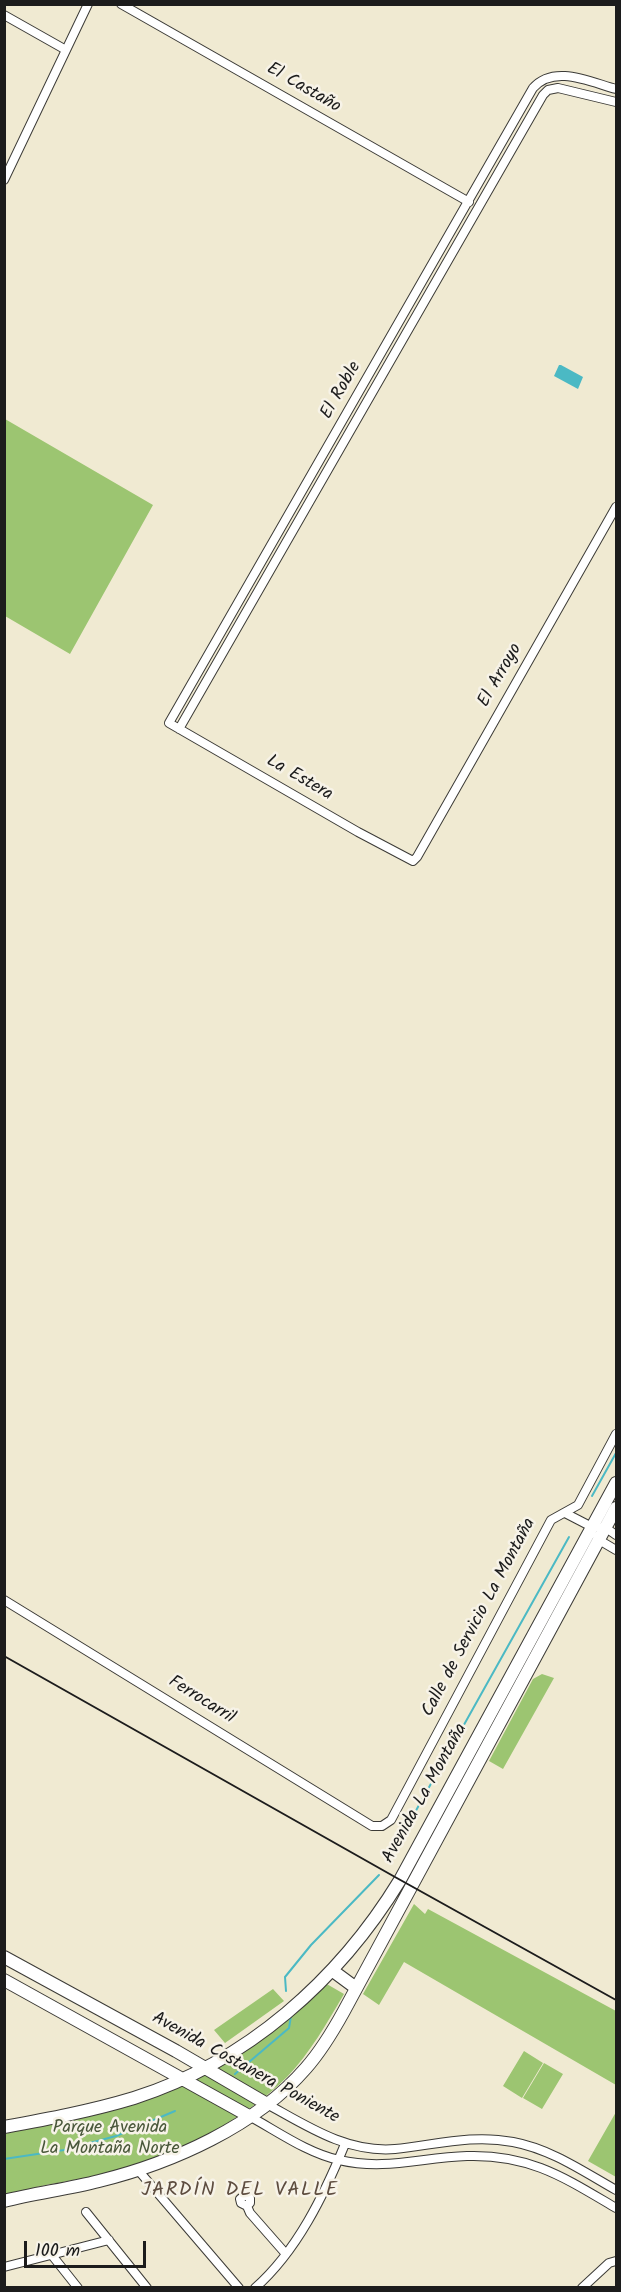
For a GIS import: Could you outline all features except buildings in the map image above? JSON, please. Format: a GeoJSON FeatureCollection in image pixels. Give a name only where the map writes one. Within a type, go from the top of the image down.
{"type":"FeatureCollection","features":[{"type":"Feature","properties":{"kind":"main road","name":"Avenida La Montaña"},"geometry":{"type":"LineString","coordinates":[[4,2127],[100,2107],[135,2097],[182,2078],[245,2043],[273,2024],[301,2002],[333,1971],[368,1929],[400,1880],[616,1483]]}},
{"type":"Feature","properties":{"kind":"main road","name":"Avenida La Montaña"},"geometry":{"type":"LineString","coordinates":[[4,2201],[98,2182],[138,2170],[189,2150],[249,2116],[289,2086],[317,2054],[356,1988],[607,1534],[616,1508]]}},
{"type":"Feature","properties":{"kind":"main road","name":"Avenida Costanera Poniente"},"geometry":{"type":"LineString","coordinates":[[4,1957],[176,2051],[267,2104]]}},
{"type":"Feature","properties":{"kind":"main road"},"geometry":{"type":"LineString","coordinates":[[333,1971],[356,1988]]}},
{"type":"Feature","properties":{"kind":"main road","name":"Avenida Costanera Poniente"},"geometry":{"type":"LineString","coordinates":[[4,1980],[249,2116]]}},
{"type":"Feature","properties":{"kind":"street"},"geometry":{"type":"LineString","coordinates":[[4,180],[88,4]]}},
{"type":"Feature","properties":{"kind":"street","name":"El Castaño"},"geometry":{"type":"LineString","coordinates":[[120,4],[469,202]]}},
{"type":"Feature","properties":{"kind":"street"},"geometry":{"type":"LineString","coordinates":[[4,15],[66,50]]}},
{"type":"Feature","properties":{"kind":"street"},"geometry":{"type":"LineString","coordinates":[[616,89],[564,76],[545,78],[548,90],[558,88],[616,102]]}},
{"type":"Feature","properties":{"kind":"street","name":"El Roble"},"geometry":{"type":"LineString","coordinates":[[169,723],[533,88],[545,78]]}},
{"type":"Feature","properties":{"kind":"street","name":"El Roble"},"geometry":{"type":"LineString","coordinates":[[179,729],[543,95],[548,90]]}},
{"type":"Feature","properties":{"kind":"street"},"geometry":{"type":"LineString","coordinates":[[403,318],[413,324]]}},
{"type":"Feature","properties":{"kind":"street","name":"El Arroyo"},"geometry":{"type":"LineString","coordinates":[[412,861],[423,847],[616,507]]}},
{"type":"Feature","properties":{"kind":"street","name":"La Estera"},"geometry":{"type":"LineString","coordinates":[[169,723],[412,861]]}},
{"type":"Feature","properties":{"kind":"street","name":"Calle de Servicio La Montaña"},"geometry":{"type":"LineString","coordinates":[[382,1826],[392,1820],[551,1520],[578,1505],[616,1434]]}},
{"type":"Feature","properties":{"kind":"street"},"geometry":{"type":"LineString","coordinates":[[565,1513],[607,1534],[616,1550]]}},
{"type":"Feature","properties":{"kind":"street","name":"Ferrocarril"},"geometry":{"type":"LineString","coordinates":[[4,1600],[372,1826],[382,1826]]}},
{"type":"Feature","properties":{"kind":"street","name":"Avenida Costanera Poniente"},"geometry":{"type":"LineString","coordinates":[[267,2104],[345,2144],[393,2149],[465,2139],[515,2142],[556,2156],[616,2190]]}},
{"type":"Feature","properties":{"kind":"street","name":"Avenida Costanera Poniente"},"geometry":{"type":"LineString","coordinates":[[249,2116],[304,2147],[338,2160],[377,2165],[466,2156],[514,2159],[556,2172],[616,2208]]}},
{"type":"Feature","properties":{"kind":"street"},"geometry":{"type":"LineString","coordinates":[[255,2288],[286,2254],[303,2229],[345,2144]]}},
{"type":"Feature","properties":{"kind":"street"},"geometry":{"type":"LineString","coordinates":[[138,2170],[239,2288]]}},
{"type":"Feature","properties":{"kind":"street"},"geometry":{"type":"LineString","coordinates":[[247,2206],[250,2213],[286,2254]]}},
{"type":"Feature","properties":{"kind":"street"},"geometry":{"type":"LineString","coordinates":[[86,2212],[147,2288]]}},
{"type":"Feature","properties":{"kind":"street"},"geometry":{"type":"LineString","coordinates":[[4,2267],[109,2240]]}},
{"type":"Feature","properties":{"kind":"street"},"geometry":{"type":"LineString","coordinates":[[51,2254],[78,2288]]}},
{"type":"Feature","properties":{"kind":"street"},"geometry":{"type":"LineString","coordinates":[[582,2288],[609,2263],[616,2261]]}},
{"type":"Feature","properties":{"kind":"green space"},"geometry":{"type":"Polygon","coordinates":[[[5,419],[153,505],[70,654],[5,616],[5,419]]]}},
{"type":"Feature","properties":{"kind":"green space"},"geometry":{"type":"Polygon","coordinates":[[[542,1674],[554,1678],[503,1769],[489,1761],[533,1679],[542,1674]]]}},
{"type":"Feature","properties":{"kind":"green space"},"geometry":{"type":"Polygon","coordinates":[[[414,1904],[425,1914],[428,1909],[616,2011],[616,2085],[404,1962],[379,2005],[363,1994],[414,1904]]]}},
{"type":"Feature","properties":{"kind":"green space","name":"Parque Avenida La Montaña Norte"},"geometry":{"type":"Polygon","coordinates":[[[325,1983],[344,1994],[325,2027],[287,2077],[252,2107],[208,2135],[161,2158],[117,2173],[5,2195],[4,2134],[63,2120],[224,2057],[325,1983]]]}},
{"type":"Feature","properties":{"kind":"green space"},"geometry":{"type":"Polygon","coordinates":[[[273,1989],[284,2001],[225,2043],[214,2030],[273,1989]]]}},
{"type":"Feature","properties":{"kind":"green space"},"geometry":{"type":"Polygon","coordinates":[[[524,2051],[543,2063],[522,2098],[503,2086],[524,2051]]]}},
{"type":"Feature","properties":{"kind":"green space"},"geometry":{"type":"Polygon","coordinates":[[[544,2063],[563,2074],[542,2109],[523,2098],[544,2063]]]}},
{"type":"Feature","properties":{"kind":"green space"},"geometry":{"type":"Polygon","coordinates":[[[616,2112],[616,2177],[588,2161],[616,2112]]]}},
{"type":"Feature","properties":{"kind":"water"},"geometry":{"type":"Polygon","coordinates":[[[559,365],[583,377],[578,389],[554,376],[559,365]]]}},
{"type":"Feature","properties":{"kind":"waterway"},"geometry":{"type":"LineString","coordinates":[[592,1496],[616,1453]]}},
{"type":"Feature","properties":{"kind":"waterway"},"geometry":{"type":"LineString","coordinates":[[390,1857],[569,1537]]}},
{"type":"Feature","properties":{"kind":"waterway"},"geometry":{"type":"LineString","coordinates":[[286,1991],[285,1977],[311,1945],[379,1875]]}},
{"type":"Feature","properties":{"kind":"waterway"},"geometry":{"type":"LineString","coordinates":[[235,2074],[289,2028],[291,2016]]}},
{"type":"Feature","properties":{"kind":"waterway"},"geometry":{"type":"LineString","coordinates":[[4,2159],[64,2150],[116,2136],[175,2111]]}},
{"type":"Feature","properties":{"kind":"railway"},"geometry":{"type":"LineString","coordinates":[[4,1656],[616,2000]]}},
{"type":"Feature","properties":{"kind":"district","name":"JARDÍN DEL VALLE"},"geometry":{"type":"Point","coordinates":[240,2192]}}]}
